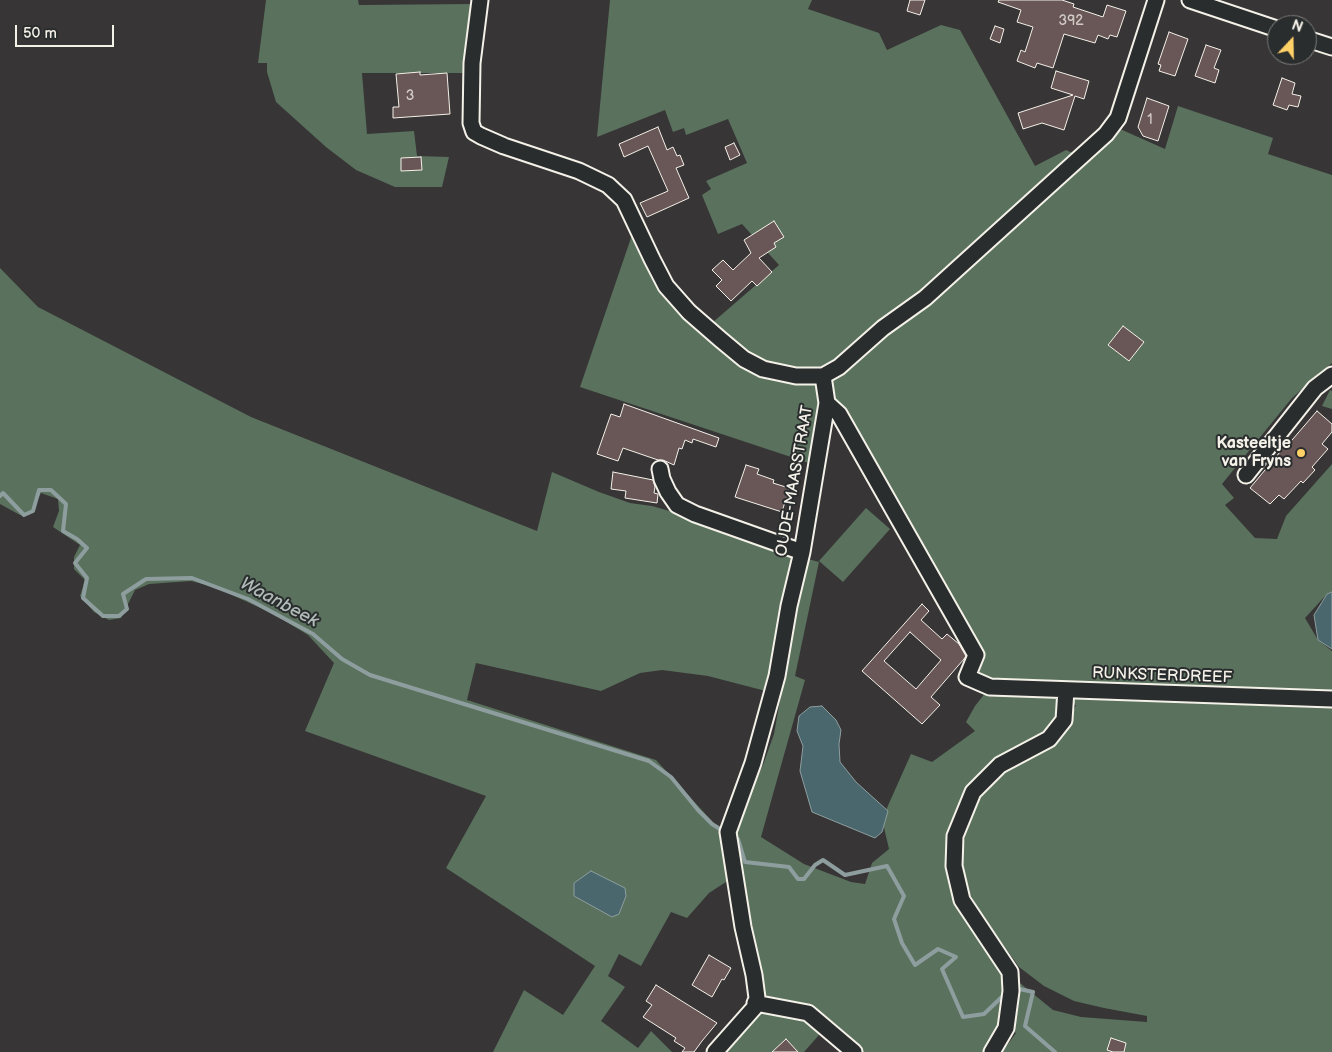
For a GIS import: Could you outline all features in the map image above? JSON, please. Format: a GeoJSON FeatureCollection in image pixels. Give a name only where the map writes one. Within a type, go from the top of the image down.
{"type":"FeatureCollection","features":[{"type":"Feature","properties":{"kind":"street"},"geometry":{"type":"LineString","coordinates":[[480,0],[472,64],[471,123],[474,132],[504,146],[578,171],[608,185],[624,200],[666,286],[689,312],[744,358],[763,369],[796,376],[823,376],[839,367],[884,328],[925,298],[1106,134],[1118,118],[1156,0]]}},
{"type":"Feature","properties":{"kind":"street"},"geometry":{"type":"LineString","coordinates":[[1190,0],[1267,26]]}},
{"type":"Feature","properties":{"kind":"street"},"geometry":{"type":"LineString","coordinates":[[1317,42],[1332,47]]}},
{"type":"Feature","properties":{"kind":"street"},"geometry":{"type":"LineString","coordinates":[[1246,475],[1315,388],[1332,374]]}},
{"type":"Feature","properties":{"kind":"street","name":"OUDE-MAASSTRAAT"},"geometry":{"type":"LineString","coordinates":[[755,1003],[757,998],[754,975],[743,928],[728,832],[753,763],[777,676],[789,606],[802,552],[827,403],[823,376]]}},
{"type":"Feature","properties":{"kind":"street","name":"RUNKSTERDREEF"},"geometry":{"type":"LineString","coordinates":[[827,403],[839,414],[976,655],[967,677],[990,687],[1332,699]]}},
{"type":"Feature","properties":{"kind":"street"},"geometry":{"type":"LineString","coordinates":[[660,469],[668,492],[677,505],[696,514],[802,552]]}},
{"type":"Feature","properties":{"kind":"street"},"geometry":{"type":"LineString","coordinates":[[992,1052],[1006,1028],[1011,988],[1010,972],[962,900],[954,866],[955,836],[973,792],[1000,765],[1050,739],[1064,720],[1066,690]]}},
{"type":"Feature","properties":{"kind":"street"},"geometry":{"type":"LineString","coordinates":[[715,1052],[754,1008],[755,1003],[808,1014],[854,1052]]}},
{"type":"Feature","properties":{"kind":"green space"},"geometry":{"type":"Polygon","coordinates":[[[266,0],[358,0],[359,5],[474,4],[465,73],[362,73],[367,134],[414,131],[417,156],[449,157],[442,187],[395,187],[356,170],[326,147],[276,102],[267,72],[267,63],[258,63],[266,0]]]}},
{"type":"Feature","properties":{"kind":"green space"},"geometry":{"type":"Polygon","coordinates":[[[610,0],[812,0],[808,9],[879,33],[887,50],[941,25],[960,30],[1035,166],[1066,150],[1086,159],[1120,129],[1165,149],[1178,106],[1273,138],[1268,154],[1332,175],[1332,363],[1292,398],[1222,484],[1234,498],[1225,505],[1255,538],[1277,539],[1286,516],[1332,464],[1332,592],[1327,594],[1305,618],[1318,640],[1332,651],[1332,1052],[1002,1052],[1016,1033],[1011,1030],[983,1052],[856,1052],[826,1027],[804,1052],[723,1052],[752,1021],[733,830],[763,765],[774,734],[781,695],[708,676],[662,670],[640,673],[601,691],[476,663],[467,700],[656,760],[721,831],[729,880],[709,893],[687,918],[671,912],[641,966],[619,954],[608,976],[625,987],[601,1021],[638,1048],[651,1031],[672,1052],[493,1052],[524,990],[563,1015],[595,966],[446,868],[486,796],[305,731],[334,663],[308,635],[272,613],[214,587],[191,581],[149,584],[135,590],[121,618],[109,620],[94,612],[80,596],[85,580],[74,569],[74,557],[80,545],[53,527],[59,511],[58,499],[41,493],[31,513],[20,515],[0,504],[0,268],[38,307],[251,417],[537,531],[552,472],[630,503],[652,506],[680,514],[783,552],[819,562],[795,676],[805,680],[761,837],[804,864],[851,882],[865,884],[872,863],[889,849],[882,819],[911,754],[932,762],[975,731],[966,722],[986,692],[977,671],[831,411],[812,464],[580,387],[633,232],[659,284],[768,377],[790,382],[825,384],[796,372],[755,359],[712,323],[779,265],[742,224],[718,234],[702,195],[711,189],[706,181],[747,163],[728,119],[686,135],[684,128],[673,132],[665,110],[597,137],[610,0]],[[1066,704],[1058,723],[979,780],[954,861],[968,909],[1004,970],[1053,1010],[1081,1017],[1147,1022],[1147,1016],[1074,1001],[1044,986],[1019,967],[982,915],[962,880],[961,861],[965,836],[970,813],[979,794],[997,775],[1065,730],[1076,705],[1066,704]]]}},
{"type":"Feature","properties":{"kind":"green space"},"geometry":{"type":"Polygon","coordinates":[[[1330,390],[1332,391],[1332,409],[1322,406],[1330,390]]]}},
{"type":"Feature","properties":{"kind":"green space"},"geometry":{"type":"Polygon","coordinates":[[[866,508],[890,529],[843,582],[819,561],[866,508]]]}},
{"type":"Feature","properties":{"kind":"water"},"geometry":{"type":"Polygon","coordinates":[[[1332,592],[1332,649],[1318,640],[1314,615],[1327,594],[1332,592]]]}},
{"type":"Feature","properties":{"kind":"water"},"geometry":{"type":"Polygon","coordinates":[[[822,706],[836,720],[841,730],[839,744],[840,762],[856,782],[888,811],[882,832],[875,838],[812,812],[800,771],[803,746],[797,731],[799,716],[810,707],[822,706]]]}},
{"type":"Feature","properties":{"kind":"water"},"geometry":{"type":"Polygon","coordinates":[[[591,871],[625,888],[626,896],[619,914],[612,917],[574,896],[574,883],[591,871]]]}},
{"type":"Feature","properties":{"kind":"building"},"geometry":{"type":"Polygon","coordinates":[[[910,0],[925,0],[920,15],[907,11],[910,0]]]}},
{"type":"Feature","properties":{"kind":"building"},"geometry":{"type":"Polygon","coordinates":[[[999,0],[1062,0],[1074,4],[1073,7],[1103,17],[1107,5],[1126,11],[1117,37],[1110,35],[1108,39],[1098,35],[1095,43],[1064,34],[1053,68],[1037,63],[1035,68],[1017,61],[1021,50],[1025,52],[1033,27],[1017,22],[1021,10],[998,2],[999,0]]]}},
{"type":"Feature","properties":{"kind":"building"},"geometry":{"type":"Polygon","coordinates":[[[995,26],[1004,29],[1000,43],[990,39],[995,26]]]}},
{"type":"Feature","properties":{"kind":"building"},"geometry":{"type":"Polygon","coordinates":[[[1169,32],[1188,39],[1175,76],[1159,71],[1161,65],[1158,64],[1169,32]]]}},
{"type":"Feature","properties":{"kind":"building"},"geometry":{"type":"Polygon","coordinates":[[[1206,45],[1221,50],[1214,68],[1219,70],[1215,83],[1195,76],[1206,45]]]}},
{"type":"Feature","properties":{"kind":"building"},"geometry":{"type":"Polygon","coordinates":[[[1056,71],[1089,81],[1084,99],[1075,96],[1064,130],[1042,123],[1023,129],[1018,113],[1073,95],[1051,88],[1056,71]]]}},
{"type":"Feature","properties":{"kind":"building"},"geometry":{"type":"Polygon","coordinates":[[[420,72],[420,75],[447,73],[450,114],[393,118],[393,107],[399,107],[396,74],[420,72]]]}},
{"type":"Feature","properties":{"kind":"building"},"geometry":{"type":"Polygon","coordinates":[[[1282,78],[1295,83],[1292,94],[1301,96],[1298,107],[1289,105],[1287,110],[1273,105],[1282,78]]]}},
{"type":"Feature","properties":{"kind":"building"},"geometry":{"type":"Polygon","coordinates":[[[1147,98],[1169,106],[1158,141],[1143,136],[1138,127],[1147,98]]]}},
{"type":"Feature","properties":{"kind":"building"},"geometry":{"type":"Polygon","coordinates":[[[658,127],[667,150],[673,147],[677,156],[680,155],[684,165],[676,168],[689,198],[647,217],[640,203],[668,191],[648,146],[624,157],[619,144],[658,127]]]}},
{"type":"Feature","properties":{"kind":"building"},"geometry":{"type":"Polygon","coordinates":[[[734,143],[740,155],[730,160],[725,147],[734,143]]]}},
{"type":"Feature","properties":{"kind":"building"},"geometry":{"type":"Polygon","coordinates":[[[421,157],[422,170],[401,171],[401,158],[421,157]]]}},
{"type":"Feature","properties":{"kind":"building"},"geometry":{"type":"Polygon","coordinates":[[[774,221],[784,237],[774,243],[776,247],[759,258],[772,272],[757,286],[752,281],[731,301],[716,286],[722,280],[712,270],[723,260],[733,270],[751,253],[744,240],[774,221]]]}},
{"type":"Feature","properties":{"kind":"building"},"geometry":{"type":"Polygon","coordinates":[[[1123,326],[1144,342],[1129,361],[1108,345],[1123,326]]]}},
{"type":"Feature","properties":{"kind":"building"},"geometry":{"type":"Polygon","coordinates":[[[624,404],[719,438],[716,447],[693,439],[692,443],[685,440],[682,449],[679,448],[674,465],[623,448],[618,461],[597,454],[611,414],[620,417],[624,404]]]}},
{"type":"Feature","properties":{"kind":"building","name":"Kasteeltje van Fryns"},"geometry":{"type":"Polygon","coordinates":[[[1317,411],[1332,424],[1332,432],[1322,444],[1328,449],[1312,467],[1315,470],[1303,483],[1301,481],[1284,499],[1279,495],[1270,504],[1250,488],[1317,411]]]}},
{"type":"Feature","properties":{"kind":"building"},"geometry":{"type":"Polygon","coordinates":[[[746,465],[759,469],[757,474],[774,480],[773,483],[789,488],[782,512],[735,497],[746,465]]]}},
{"type":"Feature","properties":{"kind":"building"},"geometry":{"type":"Polygon","coordinates":[[[613,472],[653,480],[654,493],[658,494],[657,503],[625,498],[626,491],[611,489],[613,472]]]}},
{"type":"Feature","properties":{"kind":"building"},"geometry":{"type":"Polygon","coordinates":[[[922,604],[929,611],[921,620],[942,639],[947,634],[959,644],[966,656],[931,697],[940,705],[922,724],[862,671],[922,604]],[[910,632],[884,661],[916,689],[941,660],[910,632]]]}},
{"type":"Feature","properties":{"kind":"building"},"geometry":{"type":"Polygon","coordinates":[[[709,955],[731,968],[712,997],[692,985],[709,955]]]}},
{"type":"Feature","properties":{"kind":"building"},"geometry":{"type":"Polygon","coordinates":[[[656,985],[717,1023],[694,1052],[682,1052],[685,1048],[674,1041],[676,1038],[643,1017],[652,1005],[646,1001],[656,985]]]}},
{"type":"Feature","properties":{"kind":"building"},"geometry":{"type":"Polygon","coordinates":[[[1111,1038],[1126,1043],[1124,1052],[1107,1050],[1111,1038]]]}},
{"type":"Feature","properties":{"kind":"building"},"geometry":{"type":"Polygon","coordinates":[[[786,1039],[798,1052],[772,1052],[786,1039]]]}},
{"type":"Feature","properties":{"kind":"waterway","name":"Waanbeek"},"geometry":{"type":"LineString","coordinates":[[0,496],[3,493],[24,515],[33,511],[39,490],[51,490],[66,504],[63,531],[77,539],[87,548],[75,563],[87,578],[83,598],[103,616],[119,616],[127,609],[123,594],[146,579],[192,578],[248,599],[313,634],[342,659],[370,675],[649,761],[671,777],[698,810],[720,829]]}},
{"type":"Feature","properties":{"kind":"waterway","name":"Waanbeek"},"geometry":{"type":"LineString","coordinates":[[734,837],[738,839],[745,862],[789,867],[798,879],[804,879],[815,865],[823,860],[845,875],[887,866],[904,896],[894,919],[902,943],[915,965],[938,949],[956,957],[942,969],[963,1017],[984,1014],[1007,992]]}},
{"type":"Feature","properties":{"kind":"waterway","name":"Waanbeek"},"geometry":{"type":"LineString","coordinates":[[1015,988],[1033,992],[1025,1026],[1055,1052]]}},
{"type":"Feature","properties":{"kind":"place","name":"Kasteeltje van Fryns"},"geometry":{"type":"Point","coordinates":[1301,453]}}]}
